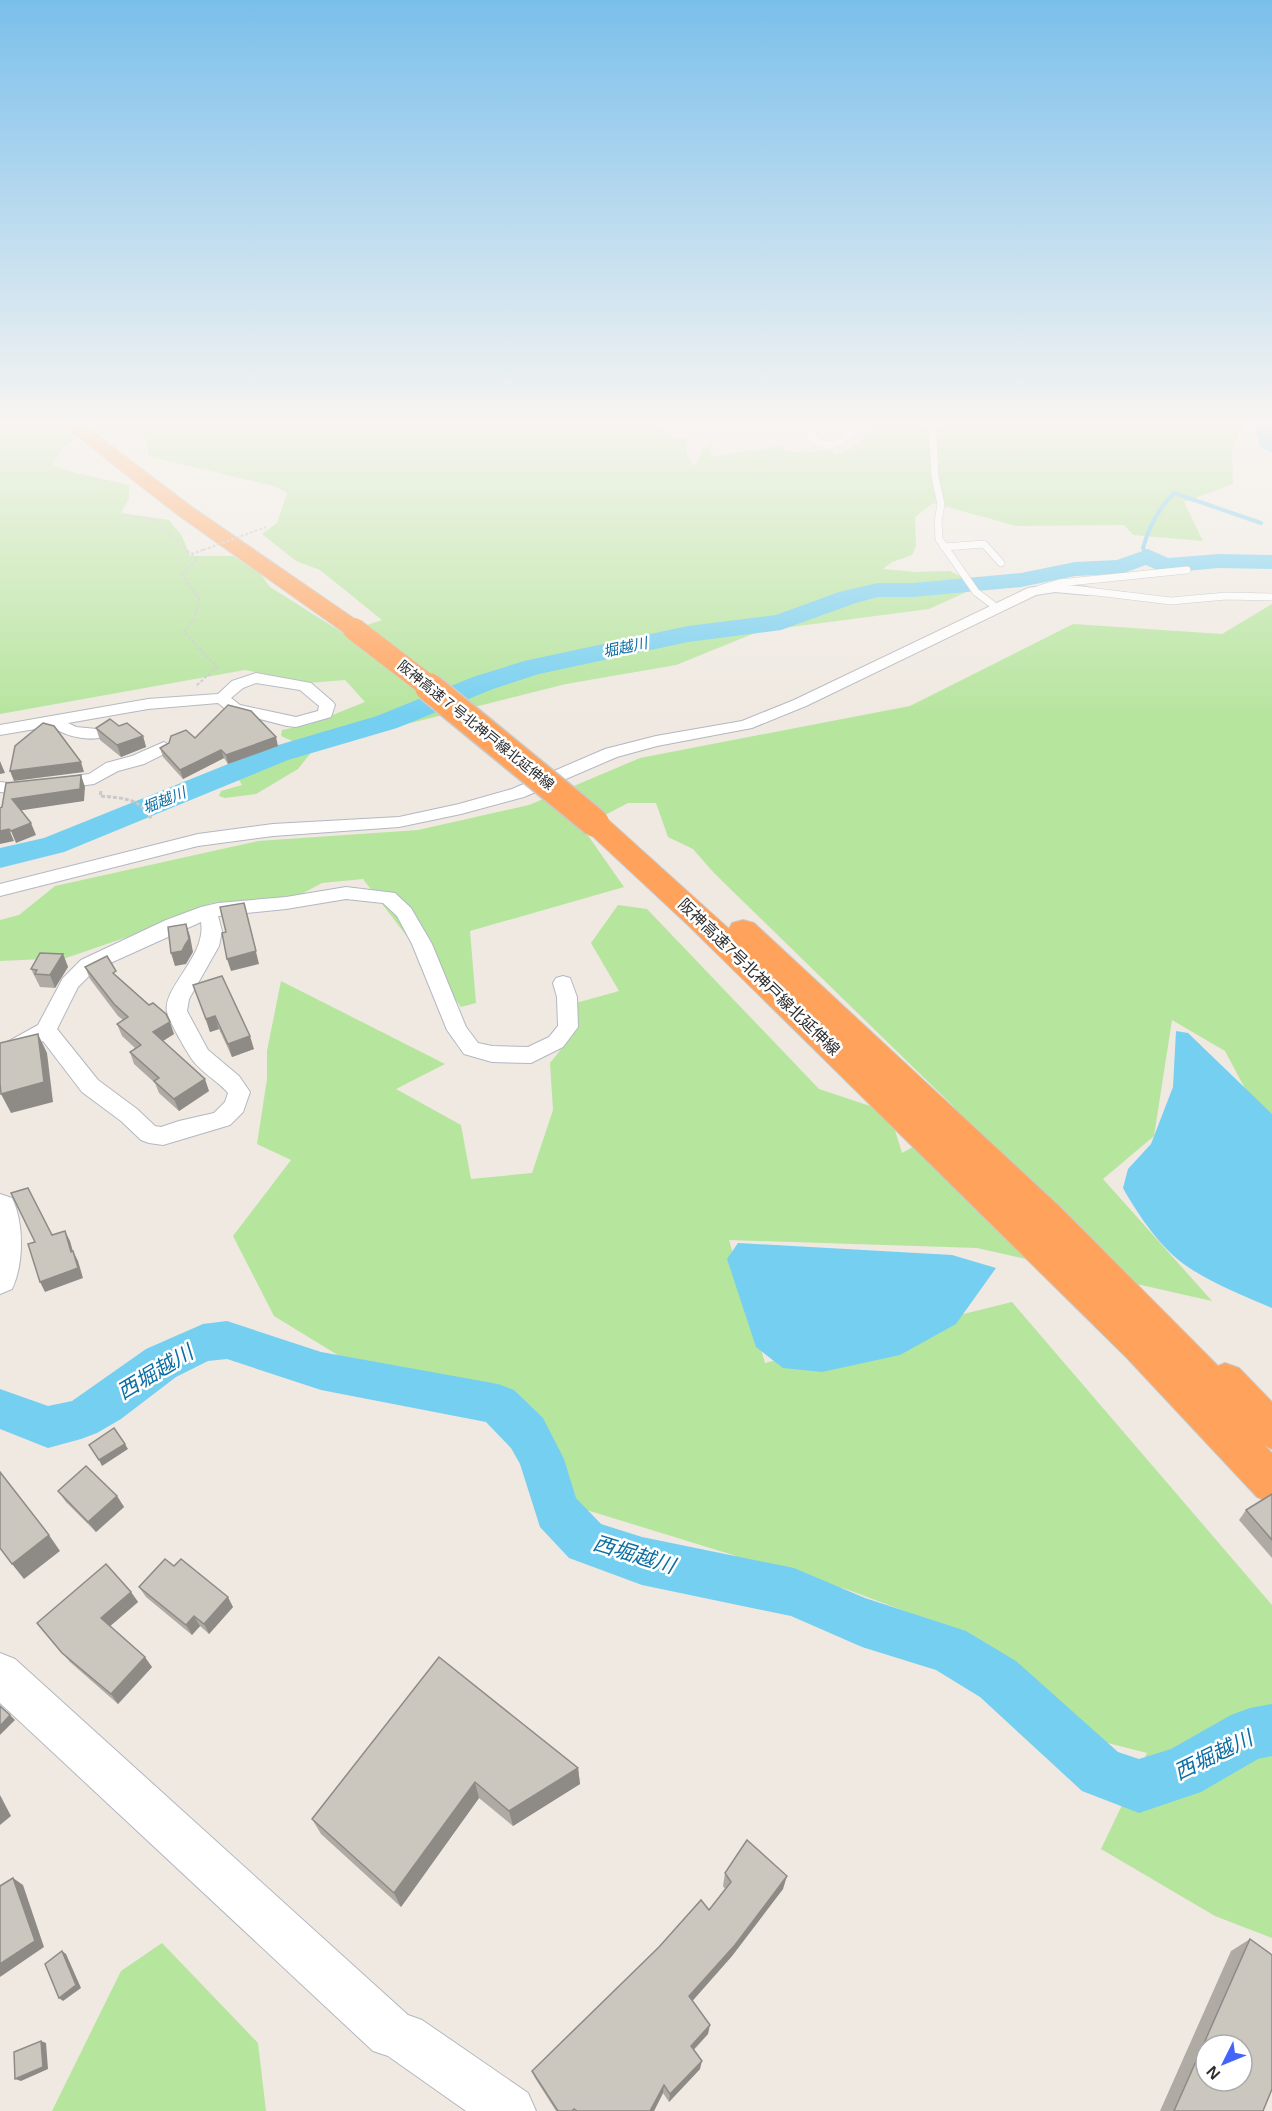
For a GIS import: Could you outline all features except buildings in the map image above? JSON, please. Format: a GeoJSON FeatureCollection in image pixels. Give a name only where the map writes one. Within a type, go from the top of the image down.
{"type":"FeatureCollection","features":[{"type":"Feature","properties":{"kind":"highway","name":"阪神高速７号北神戸線北延伸線"},"geometry":{"type":"LineString","coordinates":[[197,519],[362,626],[473,721],[604,819]]}},
{"type":"Feature","properties":{"kind":"highway","name":"阪神高速7号北神戸線北延伸線"},"geometry":{"type":"LineString","coordinates":[[604,819],[700,919],[930,1125]]}},
{"type":"Feature","properties":{"kind":"highway"},"geometry":{"type":"LineString","coordinates":[[930,1125],[1047,1217],[1272,1430]]}},
{"type":"Feature","properties":{"kind":"highway"},"geometry":{"type":"LineString","coordinates":[[930,1125],[1134,1347],[1272,1509]]}},
{"type":"Feature","properties":{"kind":"highway"},"geometry":{"type":"LineString","coordinates":[[1134,1347],[1272,1483]]}},
{"type":"Feature","properties":{"kind":"highway"},"geometry":{"type":"LineString","coordinates":[[1190,1353],[1272,1450]]}},
{"type":"Feature","properties":{"kind":"street"},"geometry":{"type":"LineString","coordinates":[[0,890],[198,840],[273,830],[399,822],[461,809],[518,793],[611,753],[656,741],[746,725],[800,703],[1033,591],[1055,588],[1088,591]]}},
{"type":"Feature","properties":{"kind":"street"},"geometry":{"type":"LineString","coordinates":[[0,730],[168,701],[223,698],[240,681],[256,678],[305,687],[327,705],[325,714],[296,722],[234,708],[226,704],[223,698]]}},
{"type":"Feature","properties":{"kind":"street"},"geometry":{"type":"LineString","coordinates":[[57,720],[61,728],[66,730],[101,733]]}},
{"type":"Feature","properties":{"kind":"street"},"geometry":{"type":"LineString","coordinates":[[0,787],[18,789],[46,787],[94,779],[112,767],[144,758],[164,747]]}},
{"type":"Feature","properties":{"kind":"street"},"geometry":{"type":"LineString","coordinates":[[0,1055],[46,1030],[70,983],[88,965],[173,925],[208,911],[286,903],[346,893],[388,897],[404,912],[422,944],[457,1029],[471,1049],[492,1054],[531,1055],[556,1042],[568,1027],[567,997],[563,982]]}},
{"type":"Feature","properties":{"kind":"street"},"geometry":{"type":"LineString","coordinates":[[46,1030],[90,1086],[129,1115],[149,1134],[163,1136],[179,1129],[202,1126],[222,1119],[235,1106],[238,1092],[231,1082],[200,1054],[177,1011],[179,999],[209,946],[212,931],[208,911]]}},
{"type":"Feature","properties":{"kind":"street"},"geometry":{"type":"LineString","coordinates":[[0,1207],[4,1245],[0,1279]]}},
{"type":"Feature","properties":{"kind":"street"},"geometry":{"type":"LineString","coordinates":[[0,1674],[391,2033],[404,2038],[510,2111]]}},
{"type":"Feature","properties":{"kind":"lane"},"geometry":{"type":"LineString","coordinates":[[938,519],[939,539],[944,547],[976,592],[997,608]]}},
{"type":"Feature","properties":{"kind":"lane"},"geometry":{"type":"LineString","coordinates":[[944,547],[984,544],[1001,563]]}},
{"type":"Feature","properties":{"kind":"lane"},"geometry":{"type":"LineString","coordinates":[[1033,591],[1059,582],[1187,570]]}},
{"type":"Feature","properties":{"kind":"lane"},"geometry":{"type":"LineString","coordinates":[[1088,591],[1171,601],[1226,596],[1272,597]]}},
{"type":"Feature","properties":{"kind":"path"},"geometry":{"type":"LineString","coordinates":[[150,519],[153,519],[198,559],[182,574],[199,599],[194,620],[184,632],[217,667],[197,685]]}},
{"type":"Feature","properties":{"kind":"path"},"geometry":{"type":"LineString","coordinates":[[191,554],[266,527]]}},
{"type":"Feature","properties":{"kind":"path"},"geometry":{"type":"LineString","coordinates":[[102,773],[100,796],[137,801],[150,814],[152,820]]}},
{"type":"Feature","properties":{"kind":"green space"},"geometry":{"type":"Polygon","coordinates":[[[0,519],[169,520],[182,536],[190,556],[233,556],[259,572],[270,587],[343,633],[382,620],[320,570],[296,561],[262,534],[277,523],[278,519],[915,519],[916,546],[912,555],[892,562],[883,569],[916,572],[950,571],[980,586],[929,609],[760,631],[676,665],[566,684],[367,734],[314,749],[298,769],[256,794],[225,798],[219,796],[221,791],[242,785],[236,775],[297,743],[281,736],[282,730],[310,724],[365,702],[345,680],[308,683],[245,670],[0,714],[0,519]]]}},
{"type":"Feature","properties":{"kind":"green space"},"geometry":{"type":"Polygon","coordinates":[[[989,519],[1192,519],[1203,541],[1133,535],[1124,525],[1016,526],[989,519]]]}},
{"type":"Feature","properties":{"kind":"green space"},"geometry":{"type":"Polygon","coordinates":[[[1272,604],[1272,1139],[1225,1051],[1172,1020],[1154,1136],[1103,1179],[1212,1301],[977,1248],[729,1240],[765,1363],[1012,1302],[1272,1605],[1272,1938],[1215,1916],[1101,1849],[1147,1753],[1100,1741],[1023,1684],[918,1616],[843,1588],[778,1577],[733,1555],[580,1508],[497,1384],[359,1368],[274,1316],[233,1236],[291,1160],[257,1144],[267,1079],[267,1051],[281,981],[445,1064],[396,1089],[461,1125],[471,1179],[532,1173],[553,1110],[550,1063],[579,1027],[576,1003],[619,991],[591,943],[618,905],[647,909],[819,1089],[879,1109],[894,1127],[902,1153],[920,1143],[954,1107],[714,873],[693,849],[668,837],[656,803],[628,803],[582,827],[624,887],[470,931],[476,1003],[461,1007],[363,879],[322,883],[294,898],[212,903],[133,935],[66,958],[0,961],[0,920],[19,915],[55,886],[258,841],[418,830],[529,805],[640,758],[910,706],[1073,624],[1222,634],[1272,604]]]}},
{"type":"Feature","properties":{"kind":"green space"},"geometry":{"type":"Polygon","coordinates":[[[162,1943],[258,2043],[266,2111],[52,2111],[121,1971],[162,1943]]]}},
{"type":"Feature","properties":{"kind":"water"},"geometry":{"type":"Polygon","coordinates":[[[1176,1031],[1188,1033],[1272,1114],[1272,1308],[1218,1284],[1178,1260],[1151,1231],[1123,1188],[1128,1169],[1151,1144],[1173,1087],[1176,1031]]]}},
{"type":"Feature","properties":{"kind":"water"},"geometry":{"type":"Polygon","coordinates":[[[738,1243],[952,1255],[996,1268],[956,1324],[900,1355],[822,1372],[783,1368],[756,1347],[727,1259],[738,1243]]]}},
{"type":"Feature","properties":{"kind":"waterway"},"geometry":{"type":"LineString","coordinates":[[1148,556],[1143,548],[1155,519]]}},
{"type":"Feature","properties":{"kind":"waterway"},"geometry":{"type":"LineString","coordinates":[[1248,519],[1261,523]]}},
{"type":"Feature","properties":{"kind":"waterway","name":"堀越川"},"geometry":{"type":"LineString","coordinates":[[0,858],[53,845],[278,754],[387,722],[483,683],[533,667],[688,634],[781,622],[848,597],[878,590],[913,590],[1021,580],[1075,569],[1121,567],[1148,556],[1164,566],[1219,561],[1272,562]]}},
{"type":"Feature","properties":{"kind":"waterway","name":"西堀越川"},"geometry":{"type":"LineString","coordinates":[[0,1409],[48,1427],[81,1419],[105,1405],[161,1363],[203,1343],[227,1340],[321,1371],[498,1404],[527,1433],[541,1459],[557,1511],[586,1542],[642,1561],[794,1592],[862,1622],[948,1649],[998,1679],[1101,1772],[1139,1786],[1182,1773],[1250,1734],[1272,1730]]}}]}
